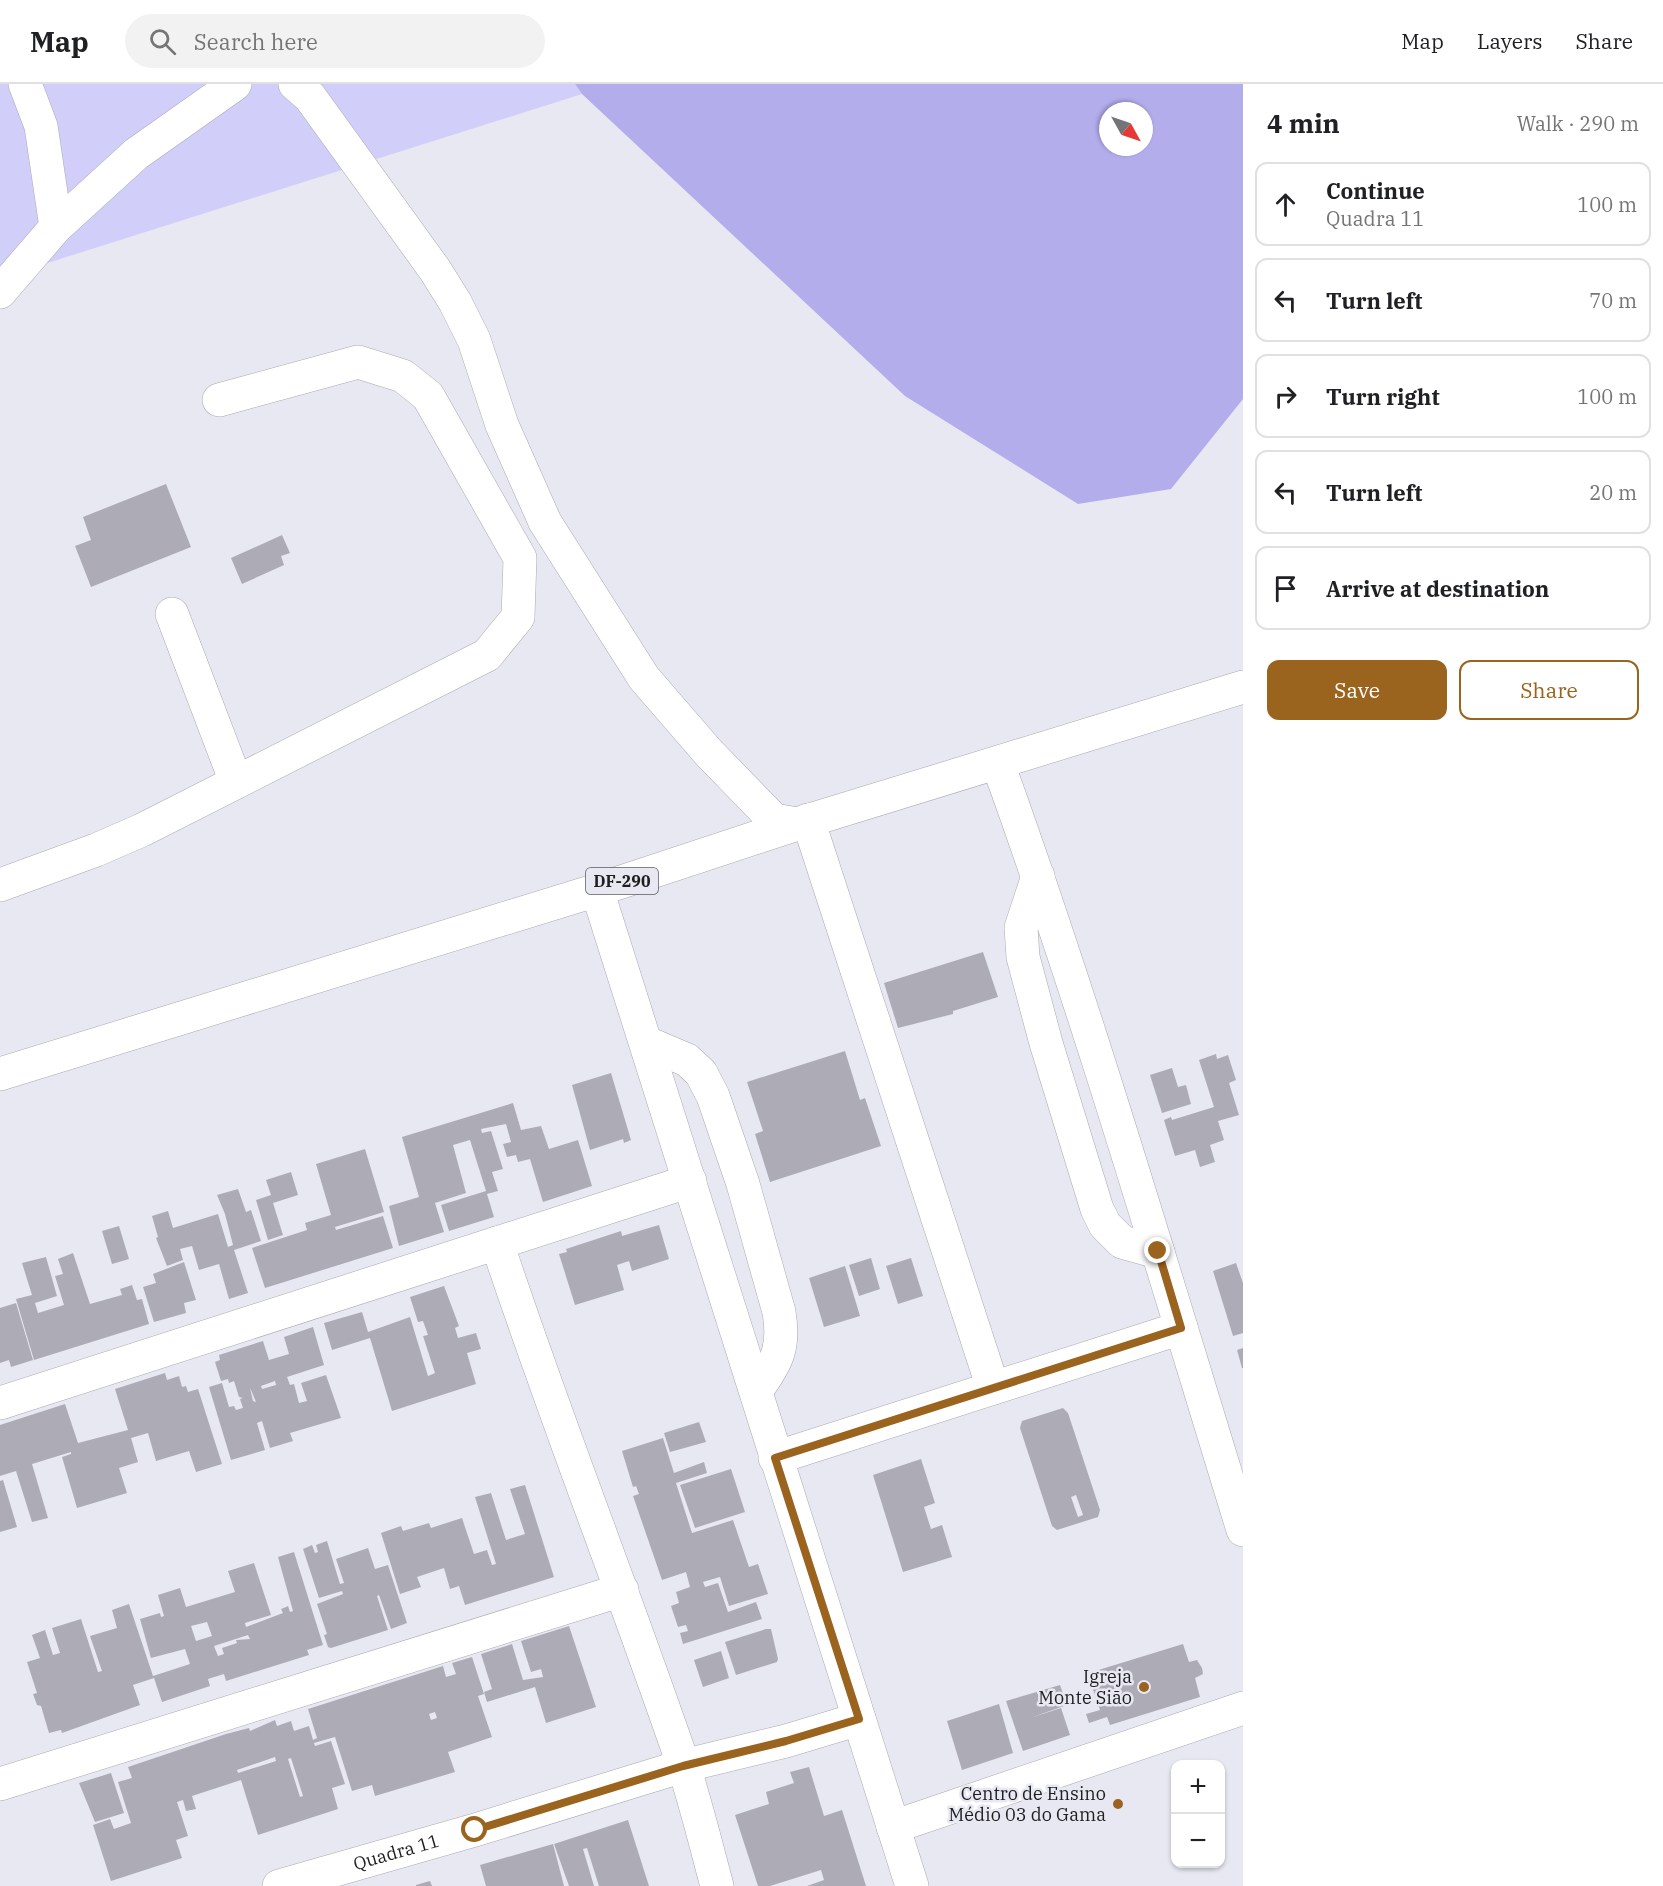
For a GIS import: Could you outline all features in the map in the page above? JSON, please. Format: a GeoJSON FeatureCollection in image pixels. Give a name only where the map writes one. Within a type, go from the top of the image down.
{"type":"FeatureCollection","features":[{"type":"Feature","properties":{"kind":"main road"},"geometry":{"type":"LineString","coordinates":[[25,84],[41,126],[57,227]]}},
{"type":"Feature","properties":{"kind":"main road"},"geometry":{"type":"LineString","coordinates":[[41,126],[49,84]]}},
{"type":"Feature","properties":{"kind":"main road"},"geometry":{"type":"LineString","coordinates":[[0,292],[57,227],[136,154],[235,84]]}},
{"type":"Feature","properties":{"kind":"main road"},"geometry":{"type":"LineString","coordinates":[[295,84],[310,97],[435,270],[455,302],[474,340],[502,425],[545,522],[644,678],[708,752],[774,820],[803,822],[993,1388]]}},
{"type":"Feature","properties":{"kind":"main road"},"geometry":{"type":"LineString","coordinates":[[0,885],[142,831],[487,655],[518,617],[520,558],[429,396],[403,376],[358,362],[219,400]]}},
{"type":"Feature","properties":{"kind":"main road"},"geometry":{"type":"LineString","coordinates":[[172,614],[236,782]]}},
{"type":"Feature","properties":{"kind":"main road","name":"DF-290"},"geometry":{"type":"LineString","coordinates":[[0,1074],[597,890],[803,822],[1243,687]]}},
{"type":"Feature","properties":{"kind":"main road"},"geometry":{"type":"LineString","coordinates":[[998,764],[1038,876],[1158,1251],[1243,1530]]}},
{"type":"Feature","properties":{"kind":"main road"},"geometry":{"type":"LineString","coordinates":[[1038,876],[1021,928],[1023,957],[1088,1185],[1105,1225],[1122,1242],[1158,1251]]}},
{"type":"Feature","properties":{"kind":"main road"},"geometry":{"type":"LineString","coordinates":[[597,890],[912,1886]]}},
{"type":"Feature","properties":{"kind":"main road"},"geometry":{"type":"LineString","coordinates":[[647,1043],[687,1060],[701,1073],[713,1095],[743,1184],[783,1333],[780,1352],[756,1391]]}},
{"type":"Feature","properties":{"kind":"main road"},"geometry":{"type":"LineString","coordinates":[[0,1403],[690,1181]]}},
{"type":"Feature","properties":{"kind":"main road"},"geometry":{"type":"LineString","coordinates":[[496,1243],[575,1471],[622,1590],[683,1766],[717,1886]]}},
{"type":"Feature","properties":{"kind":"main road"},"geometry":{"type":"LineString","coordinates":[[775,1458],[1181,1328]]}},
{"type":"Feature","properties":{"kind":"main road"},"geometry":{"type":"LineString","coordinates":[[0,1784],[622,1590]]}},
{"type":"Feature","properties":{"kind":"main road"},"geometry":{"type":"LineString","coordinates":[[893,1827],[1243,1708]]}},
{"type":"Feature","properties":{"kind":"main road","name":"Quadra 11"},"geometry":{"type":"LineString","coordinates":[[279,1886],[475,1830],[683,1766],[786,1741],[859,1719]]}},
{"type":"Feature","properties":{"kind":"shaded area"},"geometry":{"type":"Polygon","coordinates":[[[0,84],[575,84],[582,94],[0,278],[0,84]]]}},
{"type":"Feature","properties":{"kind":"shaded area"},"geometry":{"type":"Polygon","coordinates":[[[575,84],[1243,84],[1243,399],[1171,489],[1078,504],[905,396],[582,94],[575,84]]]}},
{"type":"Feature","properties":{"kind":"building"},"geometry":{"type":"Polygon","coordinates":[[[166,484],[191,547],[91,587],[75,546],[91,540],[83,517],[166,484]]]}},
{"type":"Feature","properties":{"kind":"building"},"geometry":{"type":"Polygon","coordinates":[[[282,535],[290,553],[281,556],[284,565],[242,584],[231,558],[282,535]]]}},
{"type":"Feature","properties":{"kind":"building"},"geometry":{"type":"Polygon","coordinates":[[[983,952],[998,997],[953,1011],[953,1014],[898,1028],[884,983],[983,952]]]}},
{"type":"Feature","properties":{"kind":"building"},"geometry":{"type":"Polygon","coordinates":[[[845,1051],[860,1100],[865,1098],[881,1146],[770,1182],[755,1134],[763,1131],[747,1082],[845,1051]]]}},
{"type":"Feature","properties":{"kind":"building"},"geometry":{"type":"Polygon","coordinates":[[[1216,1054],[1217,1059],[1228,1055],[1236,1080],[1229,1083],[1239,1115],[1218,1121],[1224,1140],[1210,1145],[1215,1162],[1200,1167],[1195,1150],[1175,1156],[1164,1120],[1171,1117],[1172,1120],[1214,1107],[1199,1060],[1216,1054]]]}},
{"type":"Feature","properties":{"kind":"building"},"geometry":{"type":"Polygon","coordinates":[[[1172,1068],[1178,1087],[1186,1085],[1191,1104],[1162,1113],[1150,1075],[1172,1068]]]}},
{"type":"Feature","properties":{"kind":"building"},"geometry":{"type":"Polygon","coordinates":[[[611,1073],[631,1140],[624,1143],[623,1139],[590,1150],[572,1085],[611,1073]]]}},
{"type":"Feature","properties":{"kind":"building"},"geometry":{"type":"Polygon","coordinates":[[[513,1103],[521,1130],[541,1126],[549,1149],[578,1140],[592,1186],[543,1202],[530,1159],[518,1162],[516,1155],[507,1157],[503,1144],[511,1142],[506,1124],[481,1129],[482,1133],[491,1131],[503,1169],[492,1172],[498,1191],[487,1194],[494,1217],[449,1231],[441,1205],[486,1191],[470,1140],[453,1145],[466,1193],[435,1203],[444,1232],[399,1246],[389,1206],[419,1197],[402,1137],[513,1103]]]}},
{"type":"Feature","properties":{"kind":"building"},"geometry":{"type":"Polygon","coordinates":[[[365,1149],[384,1212],[335,1227],[336,1230],[383,1216],[393,1248],[265,1288],[252,1248],[307,1230],[305,1223],[331,1215],[316,1164],[365,1149]]]}},
{"type":"Feature","properties":{"kind":"building"},"geometry":{"type":"Polygon","coordinates":[[[291,1172],[298,1195],[273,1203],[283,1235],[268,1240],[256,1200],[271,1195],[266,1180],[291,1172]]]}},
{"type":"Feature","properties":{"kind":"building"},"geometry":{"type":"Polygon","coordinates":[[[238,1189],[246,1212],[251,1210],[261,1241],[234,1250],[248,1293],[229,1299],[219,1264],[199,1270],[192,1246],[180,1249],[183,1260],[167,1266],[156,1238],[158,1237],[152,1216],[168,1211],[173,1228],[218,1214],[228,1247],[233,1245],[225,1214],[217,1195],[238,1189]]]}},
{"type":"Feature","properties":{"kind":"building"},"geometry":{"type":"Polygon","coordinates":[[[659,1225],[669,1259],[632,1271],[629,1261],[617,1265],[624,1290],[575,1305],[559,1254],[567,1252],[566,1249],[621,1231],[622,1236],[659,1225]]]}},
{"type":"Feature","properties":{"kind":"building"},"geometry":{"type":"Polygon","coordinates":[[[119,1226],[129,1259],[112,1264],[102,1231],[119,1226]]]}},
{"type":"Feature","properties":{"kind":"building"},"geometry":{"type":"Polygon","coordinates":[[[73,1253],[90,1304],[122,1295],[120,1289],[132,1285],[137,1300],[142,1299],[149,1324],[34,1360],[16,1299],[32,1295],[22,1263],[46,1257],[57,1296],[35,1303],[38,1313],[64,1305],[55,1276],[63,1274],[58,1259],[73,1253]]]}},
{"type":"Feature","properties":{"kind":"building"},"geometry":{"type":"Polygon","coordinates":[[[871,1258],[880,1289],[859,1296],[849,1265],[871,1258]]]}},
{"type":"Feature","properties":{"kind":"building"},"geometry":{"type":"Polygon","coordinates":[[[911,1258],[923,1296],[898,1304],[886,1266],[911,1258]]]}},
{"type":"Feature","properties":{"kind":"building"},"geometry":{"type":"Polygon","coordinates":[[[184,1262],[196,1300],[184,1303],[186,1313],[154,1322],[143,1287],[156,1283],[153,1274],[184,1262]]]}},
{"type":"Feature","properties":{"kind":"building"},"geometry":{"type":"Polygon","coordinates":[[[1236,1263],[1243,1283],[1243,1333],[1233,1336],[1213,1271],[1236,1263]]]}},
{"type":"Feature","properties":{"kind":"building"},"geometry":{"type":"Polygon","coordinates":[[[845,1266],[860,1316],[824,1327],[809,1278],[845,1266]]]}},
{"type":"Feature","properties":{"kind":"building"},"geometry":{"type":"Polygon","coordinates":[[[444,1286],[459,1326],[455,1328],[458,1338],[476,1333],[481,1349],[467,1353],[476,1384],[392,1411],[370,1338],[332,1350],[324,1323],[362,1312],[368,1332],[410,1317],[428,1376],[435,1373],[423,1336],[428,1335],[423,1321],[418,1322],[410,1297],[444,1286]]]}},
{"type":"Feature","properties":{"kind":"building"},"geometry":{"type":"Polygon","coordinates":[[[16,1303],[33,1360],[11,1367],[9,1360],[0,1363],[0,1308],[16,1303]]]}},
{"type":"Feature","properties":{"kind":"building"},"geometry":{"type":"Polygon","coordinates":[[[313,1327],[324,1365],[287,1377],[290,1385],[294,1384],[299,1403],[307,1401],[301,1383],[326,1375],[341,1418],[290,1433],[293,1441],[270,1448],[262,1421],[257,1423],[265,1450],[231,1460],[209,1387],[222,1383],[229,1407],[234,1406],[236,1410],[243,1408],[240,1399],[243,1398],[239,1397],[234,1381],[229,1383],[228,1379],[221,1381],[215,1362],[220,1360],[219,1355],[263,1341],[269,1360],[289,1354],[284,1337],[313,1327]],[[275,1381],[261,1386],[262,1389],[276,1385],[275,1381]]]}},
{"type":"Feature","properties":{"kind":"building"},"geometry":{"type":"Polygon","coordinates":[[[1243,1348],[1243,1368],[1242,1368],[1237,1350],[1243,1348]]]}},
{"type":"Feature","properties":{"kind":"building"},"geometry":{"type":"Polygon","coordinates":[[[165,1373],[167,1380],[179,1376],[182,1387],[186,1386],[188,1392],[198,1389],[222,1464],[196,1472],[189,1451],[156,1461],[148,1433],[131,1438],[138,1462],[119,1468],[127,1493],[77,1508],[62,1457],[71,1452],[32,1464],[48,1518],[32,1522],[16,1471],[0,1476],[0,1425],[65,1404],[78,1443],[128,1430],[115,1389],[165,1373]]]}},
{"type":"Feature","properties":{"kind":"building"},"geometry":{"type":"Polygon","coordinates":[[[1063,1408],[1068,1413],[1100,1510],[1098,1517],[1057,1530],[1052,1526],[1020,1428],[1022,1421],[1063,1408]],[[1076,1495],[1071,1497],[1078,1517],[1083,1515],[1076,1495]]]}},
{"type":"Feature","properties":{"kind":"building"},"geometry":{"type":"Polygon","coordinates":[[[699,1422],[706,1442],[670,1452],[664,1433],[699,1422]]]}},
{"type":"Feature","properties":{"kind":"building"},"geometry":{"type":"Polygon","coordinates":[[[663,1438],[674,1473],[704,1462],[707,1473],[676,1483],[692,1533],[733,1520],[749,1567],[758,1564],[768,1594],[729,1606],[720,1577],[703,1582],[705,1587],[718,1583],[728,1612],[756,1602],[762,1619],[683,1644],[680,1633],[688,1631],[686,1625],[678,1627],[671,1606],[679,1603],[676,1592],[690,1587],[686,1572],[662,1580],[633,1496],[639,1494],[636,1486],[633,1487],[622,1451],[663,1438]]]}},
{"type":"Feature","properties":{"kind":"building"},"geometry":{"type":"Polygon","coordinates":[[[921,1459],[935,1503],[924,1507],[931,1529],[942,1525],[952,1557],[903,1572],[873,1475],[921,1459]]]}},
{"type":"Feature","properties":{"kind":"building"},"geometry":{"type":"Polygon","coordinates":[[[731,1469],[745,1512],[695,1528],[680,1485],[731,1469]]]}},
{"type":"Feature","properties":{"kind":"building"},"geometry":{"type":"Polygon","coordinates":[[[3,1480],[17,1527],[0,1532],[0,1481],[3,1480]]]}},
{"type":"Feature","properties":{"kind":"building"},"geometry":{"type":"Polygon","coordinates":[[[525,1485],[554,1577],[465,1605],[459,1586],[450,1589],[444,1568],[417,1577],[421,1587],[400,1594],[381,1533],[401,1526],[403,1531],[429,1523],[431,1528],[462,1518],[474,1554],[487,1550],[492,1565],[496,1564],[475,1497],[491,1493],[506,1540],[525,1534],[510,1489],[525,1485]]]}},
{"type":"Feature","properties":{"kind":"building"},"geometry":{"type":"Polygon","coordinates":[[[327,1541],[340,1584],[344,1583],[336,1559],[368,1548],[375,1569],[388,1565],[407,1623],[391,1629],[379,1595],[377,1596],[388,1630],[328,1647],[324,1635],[327,1634],[317,1604],[343,1594],[342,1591],[319,1598],[303,1549],[312,1545],[315,1553],[318,1552],[316,1545],[327,1541]]]}},
{"type":"Feature","properties":{"kind":"building"},"geometry":{"type":"Polygon","coordinates":[[[294,1552],[323,1645],[307,1650],[309,1655],[226,1681],[224,1674],[208,1679],[210,1686],[162,1702],[154,1678],[133,1685],[140,1705],[62,1733],[61,1730],[49,1733],[41,1706],[37,1705],[33,1694],[37,1693],[27,1662],[40,1658],[32,1635],[45,1630],[53,1655],[60,1653],[52,1628],[81,1619],[98,1672],[102,1671],[90,1636],[117,1628],[112,1610],[129,1604],[153,1676],[190,1664],[185,1649],[151,1658],[140,1619],[160,1613],[161,1617],[164,1616],[158,1595],[180,1588],[186,1607],[235,1592],[228,1571],[254,1563],[271,1615],[245,1623],[246,1627],[283,1613],[281,1609],[288,1606],[290,1612],[293,1611],[278,1557],[294,1552]],[[207,1622],[191,1626],[196,1641],[212,1636],[207,1622]],[[248,1635],[214,1646],[218,1656],[224,1654],[222,1648],[237,1643],[236,1640],[250,1639],[248,1635]]]}},
{"type":"Feature","properties":{"kind":"building"},"geometry":{"type":"Polygon","coordinates":[[[569,1626],[596,1707],[546,1723],[535,1687],[487,1702],[484,1692],[492,1689],[481,1654],[512,1644],[523,1680],[543,1677],[541,1669],[531,1672],[521,1641],[569,1626]]]}},
{"type":"Feature","properties":{"kind":"building"},"geometry":{"type":"Polygon","coordinates":[[[771,1629],[777,1662],[736,1675],[725,1642],[771,1629]]]}},
{"type":"Feature","properties":{"kind":"building","name":"Igreja Monte Sião"},"geometry":{"type":"Polygon","coordinates":[[[1183,1644],[1189,1662],[1197,1660],[1202,1668],[1203,1674],[1195,1678],[1200,1697],[1110,1725],[1107,1717],[1089,1723],[1086,1714],[1100,1710],[1090,1681],[1095,1680],[1092,1672],[1183,1644]]]}},
{"type":"Feature","properties":{"kind":"building"},"geometry":{"type":"Polygon","coordinates":[[[721,1651],[729,1678],[703,1687],[694,1660],[721,1651]]]}},
{"type":"Feature","properties":{"kind":"building"},"geometry":{"type":"Polygon","coordinates":[[[472,1657],[484,1694],[478,1696],[492,1737],[448,1752],[455,1772],[375,1796],[372,1785],[352,1791],[335,1737],[314,1743],[315,1746],[331,1741],[345,1784],[332,1788],[338,1809],[258,1835],[241,1780],[192,1796],[196,1809],[186,1811],[183,1800],[177,1802],[188,1836],[176,1840],[182,1858],[111,1881],[93,1825],[110,1819],[114,1829],[131,1823],[118,1782],[132,1778],[128,1767],[226,1734],[249,1728],[250,1731],[275,1720],[277,1726],[291,1721],[294,1731],[309,1726],[313,1740],[317,1738],[308,1709],[443,1666],[446,1677],[456,1674],[452,1663],[472,1657]],[[435,1712],[429,1714],[431,1720],[437,1718],[435,1712]],[[275,1757],[237,1770],[238,1773],[276,1761],[275,1757]],[[291,1758],[288,1759],[300,1797],[303,1796],[291,1758]]]}},
{"type":"Feature","properties":{"kind":"building"},"geometry":{"type":"Polygon","coordinates":[[[1060,1685],[1067,1705],[1030,1718],[1061,1708],[1070,1735],[1023,1751],[1006,1701],[1060,1685]]]}},
{"type":"Feature","properties":{"kind":"building"},"geometry":{"type":"Polygon","coordinates":[[[999,1704],[1013,1753],[962,1770],[947,1721],[999,1704]]]}},
{"type":"Feature","properties":{"kind":"building"},"geometry":{"type":"Polygon","coordinates":[[[809,1767],[824,1816],[842,1810],[866,1886],[807,1886],[824,1880],[821,1870],[770,1886],[758,1886],[735,1815],[769,1804],[766,1792],[794,1783],[790,1772],[809,1767]]]}},
{"type":"Feature","properties":{"kind":"building"},"geometry":{"type":"Polygon","coordinates":[[[111,1773],[124,1813],[95,1822],[79,1783],[111,1773]]]}},
{"type":"Feature","properties":{"kind":"building"},"geometry":{"type":"Polygon","coordinates":[[[628,1820],[649,1886],[599,1886],[587,1848],[583,1849],[594,1886],[569,1886],[554,1844],[628,1820]]]}},
{"type":"Feature","properties":{"kind":"building"},"geometry":{"type":"Polygon","coordinates":[[[553,1844],[564,1886],[486,1886],[480,1865],[553,1844]]]}},
{"type":"Feature","properties":{"kind":"building"},"geometry":{"type":"Polygon","coordinates":[[[430,1881],[432,1886],[416,1886],[416,1885],[430,1881]]]}},
{"type":"Feature","properties":{"kind":"place","name":"Igreja Monte Sião"},"geometry":{"type":"Point","coordinates":[1144,1687]}},
{"type":"Feature","properties":{"kind":"place","name":"Centro de Ensino Médio 03 do Gama"},"geometry":{"type":"Point","coordinates":[1118,1804]}},
{"type":"Feature","properties":{"kind":"route"},"geometry":{"type":"LineString","coordinates":[[475,1830],[683,1766],[786,1741],[859,1719],[775,1458],[1181,1328],[1158,1251]]}}]}
